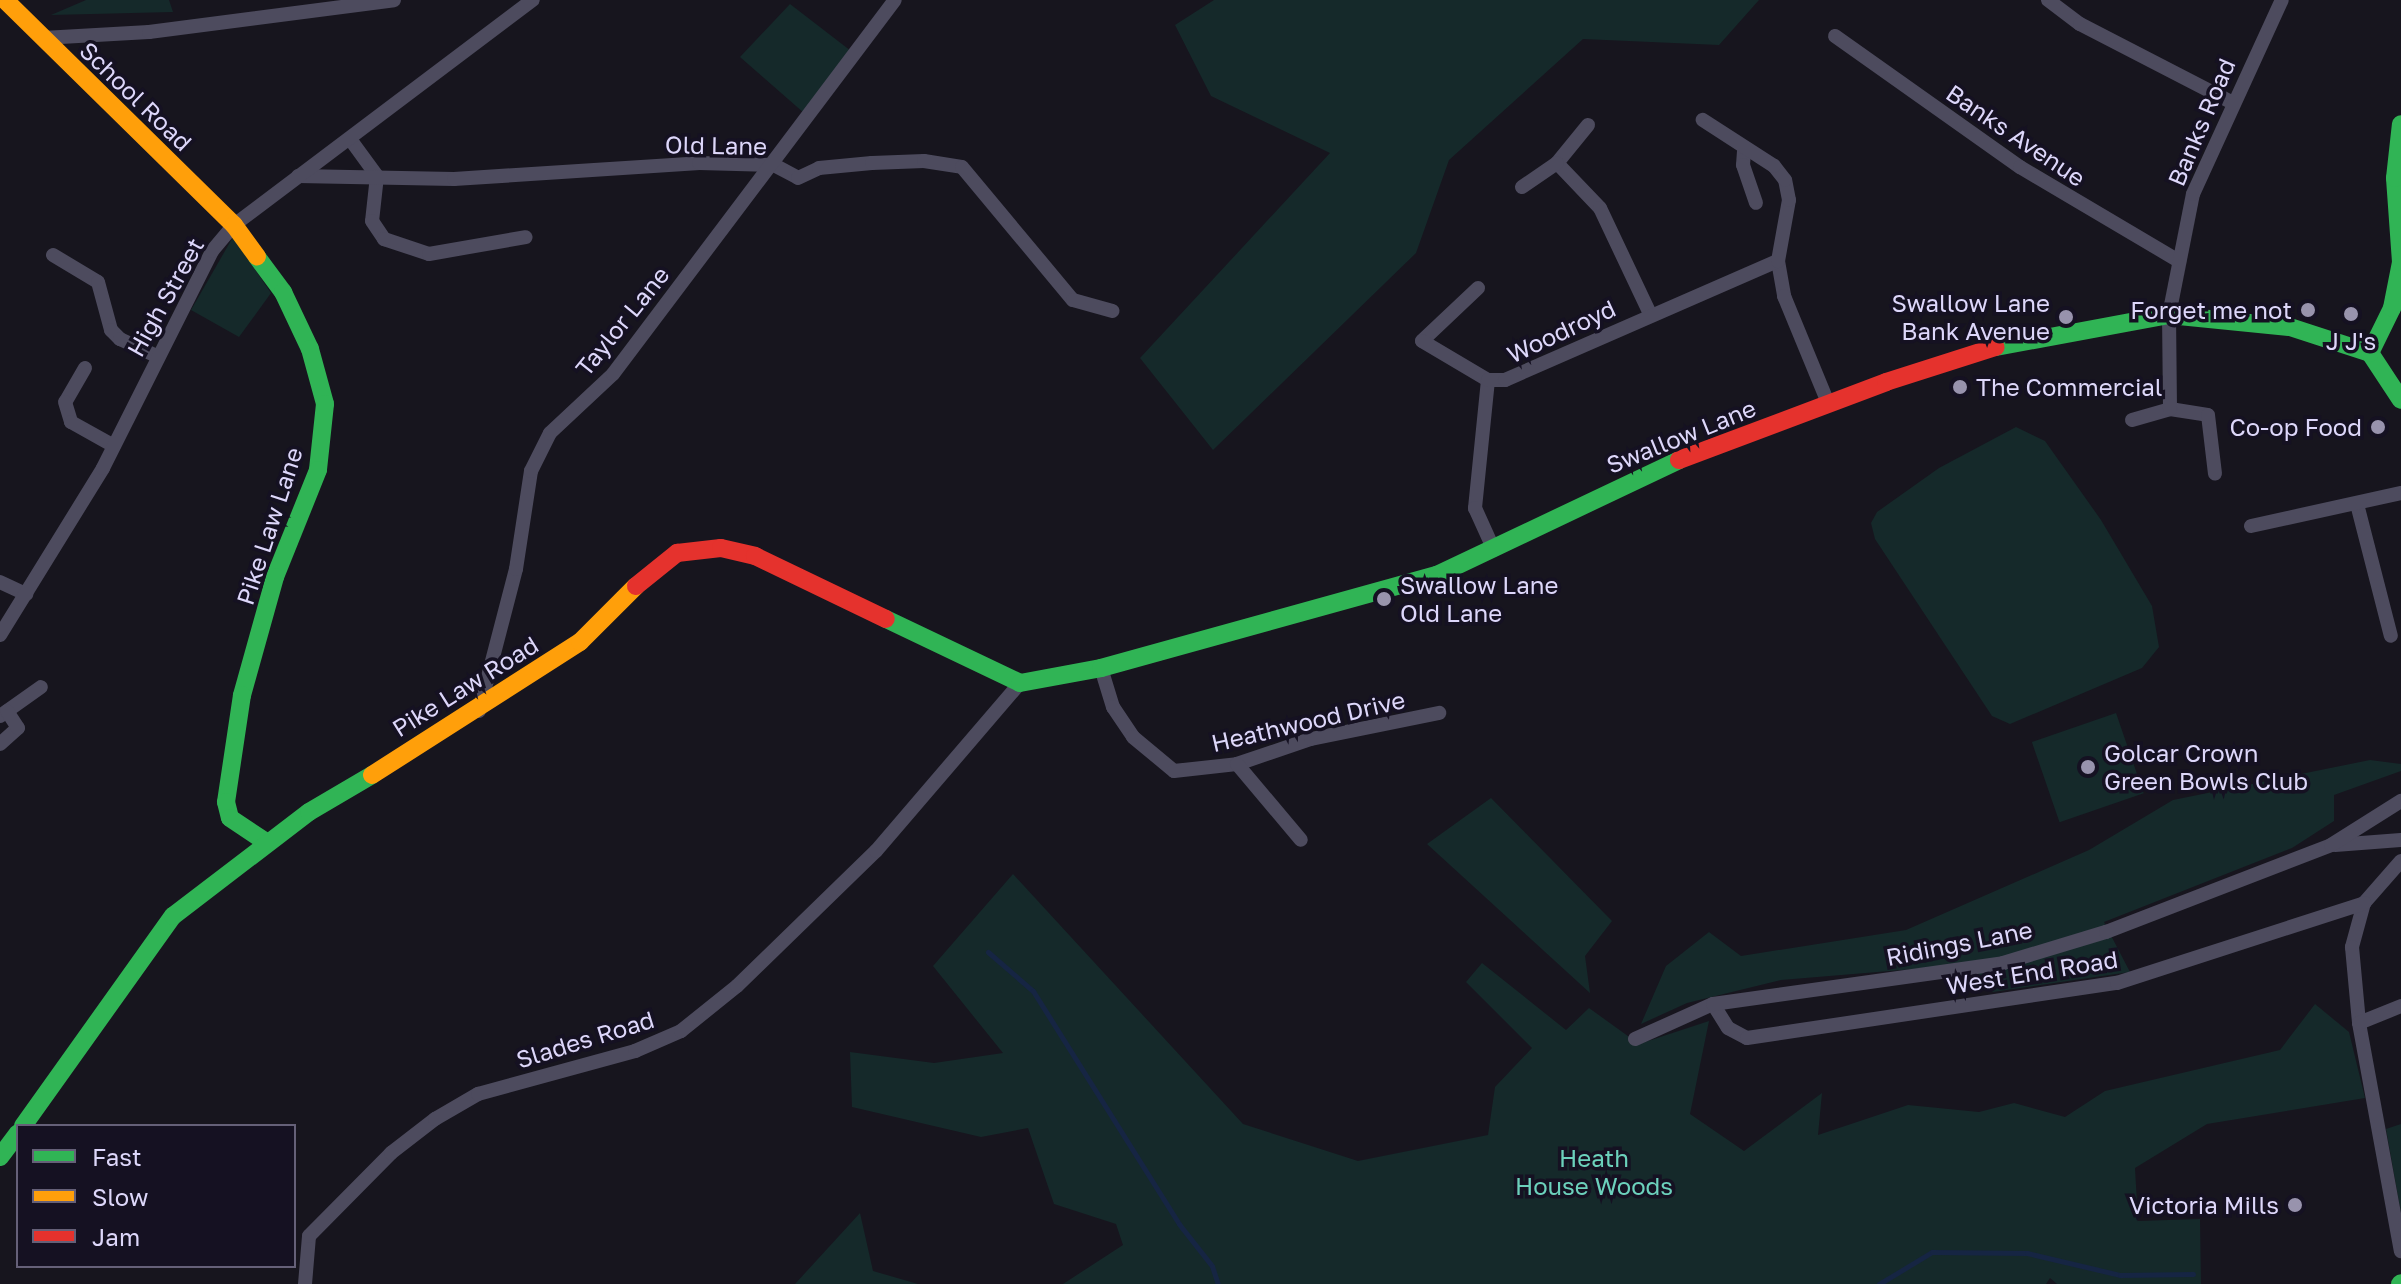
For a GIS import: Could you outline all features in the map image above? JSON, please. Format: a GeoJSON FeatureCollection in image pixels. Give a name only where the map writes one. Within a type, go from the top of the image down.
{"type":"FeatureCollection","features":[{"type":"Feature","properties":{"kind":"street","name":"School Road"},"geometry":{"type":"LineString","coordinates":[[5,0],[234,225]]}},
{"type":"Feature","properties":{"kind":"street"},"geometry":{"type":"LineString","coordinates":[[43,38],[149,32],[394,0]]}},
{"type":"Feature","properties":{"kind":"street","name":"High Street"},"geometry":{"type":"LineString","coordinates":[[0,635],[114,446],[156,356],[212,251],[234,225],[533,0]]}},
{"type":"Feature","properties":{"kind":"street","name":"Taylor Lane"},"geometry":{"type":"LineString","coordinates":[[479,711],[516,569],[531,471],[550,433],[613,374],[774,165],[895,0]]}},
{"type":"Feature","properties":{"kind":"street"},"geometry":{"type":"LineString","coordinates":[[2048,0],[2080,24],[2231,102]]}},
{"type":"Feature","properties":{"kind":"street","name":"Banks Road"},"geometry":{"type":"LineString","coordinates":[[2170,409],[2169,315],[2193,194],[2231,102],[2282,0]]}},
{"type":"Feature","properties":{"kind":"street","name":"Banks Avenue"},"geometry":{"type":"LineString","coordinates":[[1835,36],[2020,167],[2179,261]]}},
{"type":"Feature","properties":{"kind":"street"},"geometry":{"type":"LineString","coordinates":[[1703,120],[1744,151],[1774,166],[1785,180],[1789,200],[1778,261],[1784,296],[1829,405]]}},
{"type":"Feature","properties":{"kind":"street"},"geometry":{"type":"LineString","coordinates":[[2401,124],[2395,178],[2401,262],[2396,309],[2370,353],[2401,400]]}},
{"type":"Feature","properties":{"kind":"street"},"geometry":{"type":"LineString","coordinates":[[1522,187],[1557,163],[1588,125]]}},
{"type":"Feature","properties":{"kind":"street"},"geometry":{"type":"LineString","coordinates":[[350,139],[377,176],[372,221],[384,239],[429,254],[526,237]]}},
{"type":"Feature","properties":{"kind":"street"},"geometry":{"type":"LineString","coordinates":[[1744,151],[1743,165],[1756,203]]}},
{"type":"Feature","properties":{"kind":"street","name":"Old Lane"},"geometry":{"type":"LineString","coordinates":[[298,176],[454,179],[699,163],[774,165],[798,178],[819,168],[872,163],[924,161],[962,167],[1073,300],[1113,311]]}},
{"type":"Feature","properties":{"kind":"street","name":"Woodroyd"},"geometry":{"type":"LineString","coordinates":[[1557,163],[1600,208],[1650,314]]}},
{"type":"Feature","properties":{"kind":"street","name":"Pike Law Lane"},"geometry":{"type":"LineString","coordinates":[[234,225],[283,292],[310,349],[325,404],[318,470],[275,577],[242,695],[226,802],[230,818],[266,842]]}},
{"type":"Feature","properties":{"kind":"street"},"geometry":{"type":"LineString","coordinates":[[53,255],[98,282],[111,330],[120,339],[156,356]]}},
{"type":"Feature","properties":{"kind":"street","name":"Woodroyd"},"geometry":{"type":"LineString","coordinates":[[1478,288],[1422,341],[1488,380],[1505,380],[1650,314],[1778,261]]}},
{"type":"Feature","properties":{"kind":"street","name":"Swallow Lane"},"geometry":{"type":"LineString","coordinates":[[1020,683],[1101,668],[1336,607],[1437,575],[1654,470],[2008,343],[2169,315],[2290,327],[2370,353]]}},
{"type":"Feature","properties":{"kind":"street"},"geometry":{"type":"LineString","coordinates":[[85,368],[65,402],[71,422],[114,446]]}},
{"type":"Feature","properties":{"kind":"street","name":"Woodroyd"},"geometry":{"type":"LineString","coordinates":[[1488,380],[1475,508],[1494,550]]}},
{"type":"Feature","properties":{"kind":"street"},"geometry":{"type":"LineString","coordinates":[[2132,420],[2170,409],[2208,415],[2215,474]]}},
{"type":"Feature","properties":{"kind":"street"},"geometry":{"type":"LineString","coordinates":[[2251,526],[2401,493]]}},
{"type":"Feature","properties":{"kind":"street"},"geometry":{"type":"LineString","coordinates":[[2357,504],[2391,636]]}},
{"type":"Feature","properties":{"kind":"street","name":"Pike Law Road"},"geometry":{"type":"LineString","coordinates":[[24,1124],[173,916],[266,842],[347,787],[479,711],[580,642],[662,561],[677,553],[721,548],[755,556],[1020,683]]}},
{"type":"Feature","properties":{"kind":"street"},"geometry":{"type":"LineString","coordinates":[[0,582],[26,594]]}},
{"type":"Feature","properties":{"kind":"street","name":"Heathwood Drive"},"geometry":{"type":"LineString","coordinates":[[1101,668],[1113,707],[1133,737],[1174,771],[1237,764],[1311,739],[1439,713]]}},
{"type":"Feature","properties":{"kind":"street","name":"Slades Road"},"geometry":{"type":"LineString","coordinates":[[305,1284],[309,1236],[391,1153],[435,1119],[478,1094],[635,1051],[681,1031],[737,986],[876,851],[1020,683]]}},
{"type":"Feature","properties":{"kind":"street"},"geometry":{"type":"LineString","coordinates":[[0,744],[18,728],[4,713],[41,687]]}},
{"type":"Feature","properties":{"kind":"street"},"geometry":{"type":"LineString","coordinates":[[1237,764],[1301,840]]}},
{"type":"Feature","properties":{"kind":"street"},"geometry":{"type":"LineString","coordinates":[[2331,845],[2401,801]]}},
{"type":"Feature","properties":{"kind":"street"},"geometry":{"type":"LineString","coordinates":[[2331,845],[2401,840]]}},
{"type":"Feature","properties":{"kind":"street","name":"Ridings Lane"},"geometry":{"type":"LineString","coordinates":[[1635,1039],[1713,1004],[2003,963],[2106,932],[2331,845]]}},
{"type":"Feature","properties":{"kind":"street"},"geometry":{"type":"LineString","coordinates":[[2401,861],[2364,903],[2352,947],[2359,1023],[2401,1251]]}},
{"type":"Feature","properties":{"kind":"street","name":"West End Road"},"geometry":{"type":"LineString","coordinates":[[1713,1004],[1728,1028],[1747,1038],[2117,983],[2364,903]]}},
{"type":"Feature","properties":{"kind":"street"},"geometry":{"type":"LineString","coordinates":[[2359,1023],[2401,1006]]}},
{"type":"Feature","properties":{"kind":"street"},"geometry":{"type":"LineString","coordinates":[[0,1157],[16,1136]]}},
{"type":"Feature","properties":{"kind":"green space"},"geometry":{"type":"Polygon","coordinates":[[[86,0],[169,0],[173,12],[51,15],[86,0]]]}},
{"type":"Feature","properties":{"kind":"green space"},"geometry":{"type":"Polygon","coordinates":[[[1214,0],[1759,0],[1719,45],[1583,39],[1449,160],[1416,253],[1213,450],[1140,358],[1330,153],[1211,96],[1175,25],[1214,0]]]}},
{"type":"Feature","properties":{"kind":"green space"},"geometry":{"type":"Polygon","coordinates":[[[790,4],[851,51],[804,113],[740,57],[790,4]]]}},
{"type":"Feature","properties":{"kind":"green space"},"geometry":{"type":"Polygon","coordinates":[[[233,237],[271,293],[239,337],[191,310],[233,237]]]}},
{"type":"Feature","properties":{"kind":"green space"},"geometry":{"type":"Polygon","coordinates":[[[2016,427],[2045,441],[2101,520],[2152,606],[2159,647],[2142,668],[2010,724],[1992,716],[1875,539],[1871,523],[1877,512],[1939,468],[2016,427]]]}},
{"type":"Feature","properties":{"kind":"green space","name":"Golcar Crown Green Bowls Club"},"geometry":{"type":"Polygon","coordinates":[[[2116,713],[2144,793],[2060,822],[2032,742],[2116,713]]]}},
{"type":"Feature","properties":{"kind":"green space"},"geometry":{"type":"Polygon","coordinates":[[[2370,760],[2401,764],[2401,771],[2334,795],[2334,821],[2292,848],[2104,922],[2130,972],[1993,992],[1962,965],[1781,980],[1687,1003],[1641,1024],[1666,966],[1709,932],[1741,956],[1906,930],[2089,850],[2173,800],[2370,760]]]}},
{"type":"Feature","properties":{"kind":"green space"},"geometry":{"type":"Polygon","coordinates":[[[1491,798],[1612,921],[1585,956],[1590,993],[1427,844],[1491,798]]]}},
{"type":"Feature","properties":{"kind":"green space","name":"Heath House Woods"},"geometry":{"type":"Polygon","coordinates":[[[1013,874],[1243,1124],[1358,1161],[1488,1135],[1495,1087],[1532,1048],[1466,982],[1482,963],[1566,1030],[1589,1008],[1639,1044],[1709,1021],[1690,1114],[1744,1151],[1822,1093],[1818,1135],[1908,1105],[1979,1112],[2014,1103],[2065,1117],[2105,1091],[2280,1050],[2315,1004],[2349,1032],[2365,1098],[2207,1124],[2135,1168],[2138,1221],[2200,1219],[2201,1284],[2057,1284],[2050,1278],[2046,1284],[1063,1284],[1123,1245],[1116,1224],[1054,1204],[1028,1128],[981,1137],[852,1107],[850,1052],[934,1063],[1003,1053],[933,966],[1013,874]]]}},
{"type":"Feature","properties":{"kind":"green space"},"geometry":{"type":"Polygon","coordinates":[[[2401,1124],[2401,1213],[2386,1129],[2401,1124]]]}},
{"type":"Feature","properties":{"kind":"green space"},"geometry":{"type":"Polygon","coordinates":[[[860,1213],[873,1271],[918,1284],[795,1284],[860,1213]]]}},
{"type":"Feature","properties":{"kind":"waterway"},"geometry":{"type":"LineString","coordinates":[[988,952],[1033,991],[1179,1224],[1212,1266],[1218,1284]]}},
{"type":"Feature","properties":{"kind":"waterway"},"geometry":{"type":"LineString","coordinates":[[1879,1284],[1932,1252],[2027,1253],[2120,1275],[2193,1274]]}},
{"type":"Feature","properties":{"kind":"traffic: fast"},"geometry":{"type":"LineString","coordinates":[[2370,353],[2392,308],[2401,262],[2395,178],[2401,124]]}},
{"type":"Feature","properties":{"kind":"traffic: fast"},"geometry":{"type":"LineString","coordinates":[[257,257],[283,292],[310,349],[325,404],[318,470],[275,577],[242,695],[226,802],[230,818],[266,842]]}},
{"type":"Feature","properties":{"kind":"traffic: fast"},"geometry":{"type":"LineString","coordinates":[[1996,347],[2169,315],[2290,327],[2370,353],[2401,400]]}},
{"type":"Feature","properties":{"kind":"traffic: fast"},"geometry":{"type":"LineString","coordinates":[[886,619],[1020,683],[1101,668],[1437,575],[1679,460]]}},
{"type":"Feature","properties":{"kind":"traffic: fast"},"geometry":{"type":"LineString","coordinates":[[24,1124],[173,916],[309,812],[372,775]]}},
{"type":"Feature","properties":{"kind":"traffic: fast"},"geometry":{"type":"LineString","coordinates":[[0,1157],[16,1136]]}},
{"type":"Feature","properties":{"kind":"traffic: slow"},"geometry":{"type":"LineString","coordinates":[[5,0],[234,225],[257,257]]}},
{"type":"Feature","properties":{"kind":"traffic: slow"},"geometry":{"type":"LineString","coordinates":[[372,775],[580,642],[636,586]]}},
{"type":"Feature","properties":{"kind":"traffic: jam"},"geometry":{"type":"LineString","coordinates":[[1679,460],[1886,382],[1996,347]]}},
{"type":"Feature","properties":{"kind":"traffic: jam"},"geometry":{"type":"LineString","coordinates":[[636,586],[677,553],[721,548],[755,556],[886,619]]}},
{"type":"Feature","properties":{"kind":"place","name":"Forget me not"},"geometry":{"type":"Point","coordinates":[2308,310]}},
{"type":"Feature","properties":{"kind":"place","name":"J J's"},"geometry":{"type":"Point","coordinates":[2351,314]}},
{"type":"Feature","properties":{"kind":"place","name":"Swallow Lane Bank Avenue"},"geometry":{"type":"Point","coordinates":[2066,317]}},
{"type":"Feature","properties":{"kind":"place","name":"The Commercial"},"geometry":{"type":"Point","coordinates":[1960,387]}},
{"type":"Feature","properties":{"kind":"place","name":"Co-op Food"},"geometry":{"type":"Point","coordinates":[2378,427]}},
{"type":"Feature","properties":{"kind":"place","name":"Swallow Lane Old Lane"},"geometry":{"type":"Point","coordinates":[1384,599]}},
{"type":"Feature","properties":{"kind":"place","name":"Golcar Crown Green Bowls Club"},"geometry":{"type":"Point","coordinates":[2088,767]}},
{"type":"Feature","properties":{"kind":"place","name":"Victoria Mills"},"geometry":{"type":"Point","coordinates":[2295,1205]}}]}
